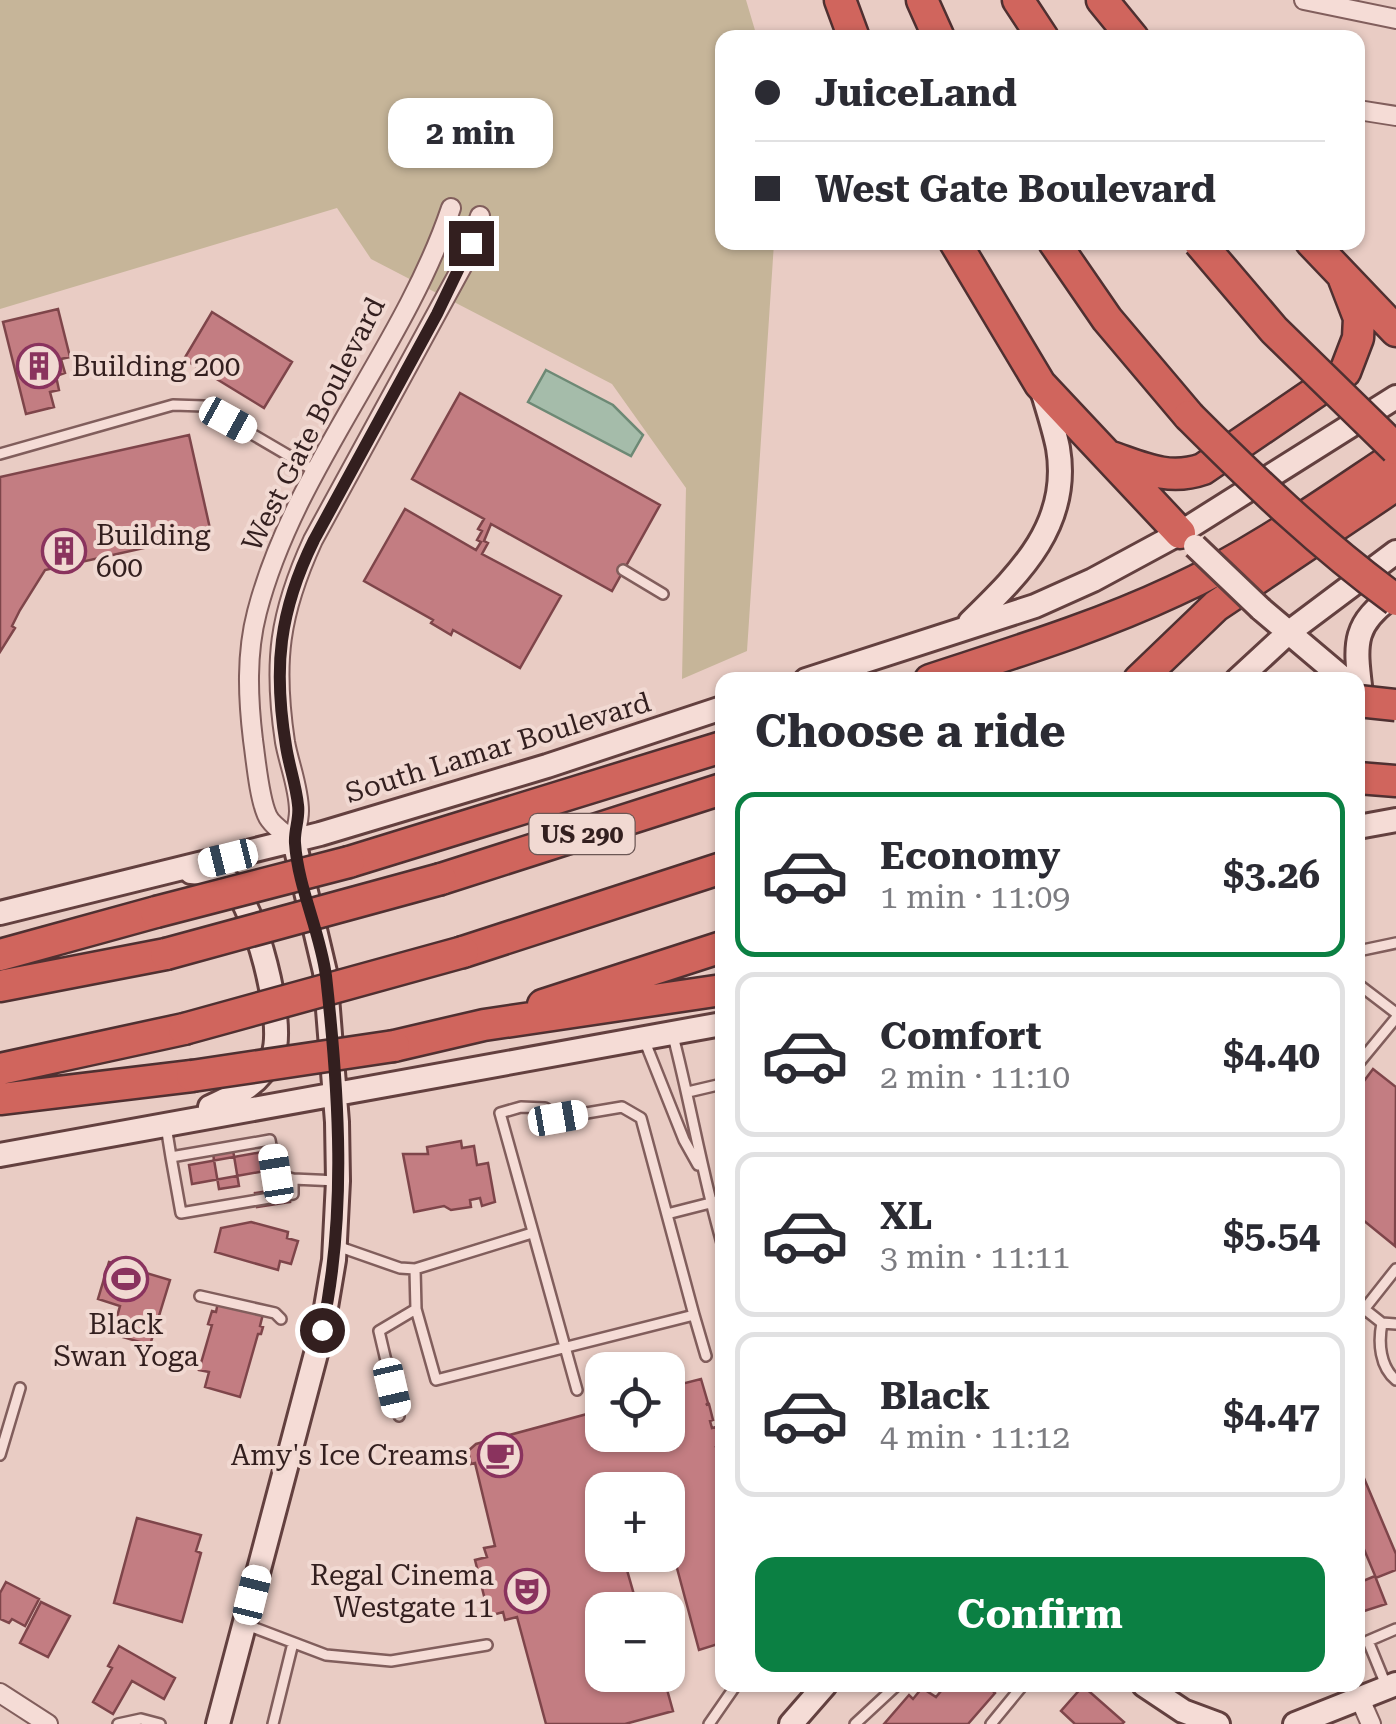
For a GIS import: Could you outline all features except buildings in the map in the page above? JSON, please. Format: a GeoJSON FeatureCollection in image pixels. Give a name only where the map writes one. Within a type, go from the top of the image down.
{"type":"FeatureCollection","features":[{"type":"Feature","properties":{"kind":"highway"},"geometry":{"type":"LineString","coordinates":[[840,0],[851,30]]}},
{"type":"Feature","properties":{"kind":"highway"},"geometry":{"type":"LineString","coordinates":[[922,0],[935,30]]}},
{"type":"Feature","properties":{"kind":"highway"},"geometry":{"type":"LineString","coordinates":[[1018,0],[1037,30]]}},
{"type":"Feature","properties":{"kind":"highway"},"geometry":{"type":"LineString","coordinates":[[1102,0],[1126,30]]}},
{"type":"Feature","properties":{"kind":"highway"},"geometry":{"type":"LineString","coordinates":[[960,250],[1040,384],[1187,540]]}},
{"type":"Feature","properties":{"kind":"highway"},"geometry":{"type":"LineString","coordinates":[[1060,250],[1107,318],[1189,416],[1338,558],[1396,597]]}},
{"type":"Feature","properties":{"kind":"highway"},"geometry":{"type":"LineString","coordinates":[[955,672],[1078,632],[1175,591],[1268,540],[1396,452],[1274,330],[1206,250]]}},
{"type":"Feature","properties":{"kind":"highway"},"geometry":{"type":"LineString","coordinates":[[1318,250],[1396,331]]}},
{"type":"Feature","properties":{"kind":"highway"},"geometry":{"type":"LineString","coordinates":[[1108,456],[1158,474],[1186,475],[1203,468],[1345,372],[1358,338],[1358,318],[1344,280]]}},
{"type":"Feature","properties":{"kind":"highway"},"geometry":{"type":"LineString","coordinates":[[1147,672],[1216,606],[1396,486]]}},
{"type":"Feature","properties":{"kind":"highway"},"geometry":{"type":"LineString","coordinates":[[1365,695],[1396,704]]}},
{"type":"Feature","properties":{"kind":"highway"},"geometry":{"type":"LineString","coordinates":[[0,955],[349,862],[715,750]]}},
{"type":"Feature","properties":{"kind":"highway"},"geometry":{"type":"LineString","coordinates":[[1365,779],[1396,781]]}},
{"type":"Feature","properties":{"kind":"highway","name":"US 290"},"geometry":{"type":"LineString","coordinates":[[0,986],[166,954],[362,903],[715,791]]}},
{"type":"Feature","properties":{"kind":"highway","name":"US 290"},"geometry":{"type":"LineString","coordinates":[[0,1069],[184,1029],[464,952],[715,870]]}},
{"type":"Feature","properties":{"kind":"highway"},"geometry":{"type":"LineString","coordinates":[[484,1026],[715,949]]}},
{"type":"Feature","properties":{"kind":"highway"},"geometry":{"type":"LineString","coordinates":[[0,1099],[394,1046],[484,1026],[715,991]]}},
{"type":"Feature","properties":{"kind":"main road"},"geometry":{"type":"LineString","coordinates":[[1344,280],[1396,309]]}},
{"type":"Feature","properties":{"kind":"main road"},"geometry":{"type":"LineString","coordinates":[[964,627],[1024,569],[1048,527],[1060,475],[1058,451],[1040,384]]}},
{"type":"Feature","properties":{"kind":"main road"},"geometry":{"type":"LineString","coordinates":[[830,672],[1034,606],[1187,540],[1396,397]]}},
{"type":"Feature","properties":{"kind":"main road"},"geometry":{"type":"LineString","coordinates":[[1187,540],[1332,672]]}},
{"type":"Feature","properties":{"kind":"main road"},"geometry":{"type":"LineString","coordinates":[[1246,672],[1288,633],[1396,552]]}},
{"type":"Feature","properties":{"kind":"main road"},"geometry":{"type":"LineString","coordinates":[[1356,672],[1360,630],[1371,610],[1396,597]]}},
{"type":"Feature","properties":{"kind":"main road"},"geometry":{"type":"LineString","coordinates":[[1365,698],[1396,715]]}},
{"type":"Feature","properties":{"kind":"main road","name":"South Lamar Boulevard"},"geometry":{"type":"LineString","coordinates":[[0,914],[294,841],[547,766],[715,710]]}},
{"type":"Feature","properties":{"kind":"main road"},"geometry":{"type":"LineString","coordinates":[[1365,827],[1396,820]]}},
{"type":"Feature","properties":{"kind":"main road","name":"West Gate Boulevard"},"geometry":{"type":"LineString","coordinates":[[218,1724],[322,1330],[334,1245],[338,1181],[336,1095],[325,972],[294,841]]}},
{"type":"Feature","properties":{"kind":"main road"},"geometry":{"type":"LineString","coordinates":[[174,871],[211,874],[228,882],[246,902],[269,980],[277,1034],[274,1053],[247,1090],[175,1121]]}},
{"type":"Feature","properties":{"kind":"main road"},"geometry":{"type":"LineString","coordinates":[[0,1155],[715,1025]]}},
{"type":"Feature","properties":{"kind":"main road"},"geometry":{"type":"LineString","coordinates":[[1295,1724],[1392,1686]]}},
{"type":"Feature","properties":{"kind":"main road"},"geometry":{"type":"LineString","coordinates":[[791,1724],[818,1692]]}},
{"type":"Feature","properties":{"kind":"main road"},"geometry":{"type":"LineString","coordinates":[[1151,1692],[1178,1718],[1218,1724]]}},
{"type":"Feature","properties":{"kind":"street"},"geometry":{"type":"LineString","coordinates":[[1304,0],[1396,20]]}},
{"type":"Feature","properties":{"kind":"street"},"geometry":{"type":"LineString","coordinates":[[1365,111],[1396,116]]}},
{"type":"Feature","properties":{"kind":"street","name":"West Gate Boulevard"},"geometry":{"type":"LineString","coordinates":[[294,841],[267,818],[248,704],[256,614],[288,524],[425,276],[452,208]]}},
{"type":"Feature","properties":{"kind":"street","name":"West Gate Boulevard"},"geometry":{"type":"LineString","coordinates":[[294,841],[299,810],[280,702],[278,656],[282,620],[308,552],[463,265],[480,216]]}},
{"type":"Feature","properties":{"kind":"street"},"geometry":{"type":"LineString","coordinates":[[0,1693],[48,1724]]}},
{"type":"Feature","properties":{"kind":"street"},"geometry":{"type":"LineString","coordinates":[[1350,1700],[1371,1724]]}},
{"type":"Feature","properties":{"kind":"lane"},"geometry":{"type":"LineString","coordinates":[[0,454],[173,404],[190,404],[204,406],[318,472]]}},
{"type":"Feature","properties":{"kind":"lane"},"geometry":{"type":"LineString","coordinates":[[623,570],[663,594]]}},
{"type":"Feature","properties":{"kind":"lane"},"geometry":{"type":"LineString","coordinates":[[1365,950],[1396,943]]}},
{"type":"Feature","properties":{"kind":"lane"},"geometry":{"type":"LineString","coordinates":[[1365,990],[1396,1016],[1365,1055]]}},
{"type":"Feature","properties":{"kind":"lane"},"geometry":{"type":"LineString","coordinates":[[672,1033],[715,1218]]}},
{"type":"Feature","properties":{"kind":"lane"},"geometry":{"type":"LineString","coordinates":[[644,1039],[684,1140],[702,1172]]}},
{"type":"Feature","properties":{"kind":"lane"},"geometry":{"type":"LineString","coordinates":[[688,1092],[715,1086]]}},
{"type":"Feature","properties":{"kind":"lane"},"geometry":{"type":"LineString","coordinates":[[577,1390],[500,1113],[545,1108],[558,1118],[622,1107],[641,1118],[706,1356]]}},
{"type":"Feature","properties":{"kind":"lane"},"geometry":{"type":"LineString","coordinates":[[175,1121],[171,1157],[181,1213],[293,1194],[293,1179]]}},
{"type":"Feature","properties":{"kind":"lane"},"geometry":{"type":"LineString","coordinates":[[171,1157],[270,1140],[276,1174],[293,1179],[338,1181]]}},
{"type":"Feature","properties":{"kind":"lane"},"geometry":{"type":"LineString","coordinates":[[667,1214],[715,1202]]}},
{"type":"Feature","properties":{"kind":"lane"},"geometry":{"type":"LineString","coordinates":[[334,1245],[400,1268],[415,1269],[532,1233]]}},
{"type":"Feature","properties":{"kind":"lane"},"geometry":{"type":"LineString","coordinates":[[415,1269],[416,1308],[436,1380],[694,1315]]}},
{"type":"Feature","properties":{"kind":"lane"},"geometry":{"type":"LineString","coordinates":[[1365,1304],[1396,1269]]}},
{"type":"Feature","properties":{"kind":"lane"},"geometry":{"type":"LineString","coordinates":[[200,1296],[275,1313],[281,1318]]}},
{"type":"Feature","properties":{"kind":"lane"},"geometry":{"type":"LineString","coordinates":[[399,1416],[379,1331],[416,1308]]}},
{"type":"Feature","properties":{"kind":"lane"},"geometry":{"type":"LineString","coordinates":[[1365,1313],[1382,1323],[1396,1324]]}},
{"type":"Feature","properties":{"kind":"lane"},"geometry":{"type":"LineString","coordinates":[[1382,1323],[1379,1338],[1386,1372],[1396,1380]]}},
{"type":"Feature","properties":{"kind":"lane"},"geometry":{"type":"LineString","coordinates":[[0,1455],[20,1388]]}},
{"type":"Feature","properties":{"kind":"lane"},"geometry":{"type":"LineString","coordinates":[[244,1624],[326,1655],[391,1661],[487,1645]]}},
{"type":"Feature","properties":{"kind":"lane"},"geometry":{"type":"LineString","coordinates":[[1392,1686],[1368,1642],[1396,1630]]}},
{"type":"Feature","properties":{"kind":"lane"},"geometry":{"type":"LineString","coordinates":[[273,1724],[293,1643]]}},
{"type":"Feature","properties":{"kind":"lane"},"geometry":{"type":"LineString","coordinates":[[709,1724],[731,1692]]}},
{"type":"Feature","properties":{"kind":"lane"},"geometry":{"type":"LineString","coordinates":[[855,1724],[889,1692]]}},
{"type":"Feature","properties":{"kind":"lane"},"geometry":{"type":"LineString","coordinates":[[991,1724],[1017,1692]]}},
{"type":"Feature","properties":{"kind":"lane"},"geometry":{"type":"LineString","coordinates":[[118,1724],[142,1719],[160,1724]]}},
{"type":"Feature","properties":{"kind":"shaded area"},"geometry":{"type":"Polygon","coordinates":[[[0,0],[746,0],[755,30],[715,30],[715,250],[774,250],[747,651],[682,679],[686,488],[612,384],[371,259],[337,208],[0,309],[0,0]]]}},
{"type":"Feature","properties":{"kind":"shaded area"},"geometry":{"type":"Polygon","coordinates":[[[546,370],[613,405],[643,435],[631,456],[528,402],[546,370]]]}},
{"type":"Feature","properties":{"kind":"place","name":"Building 200"},"geometry":{"type":"Point","coordinates":[39,366]}},
{"type":"Feature","properties":{"kind":"place","name":"Building 600"},"geometry":{"type":"Point","coordinates":[64,551]}},
{"type":"Feature","properties":{"kind":"place","name":"Black Swan Yoga"},"geometry":{"type":"Point","coordinates":[126,1279]}},
{"type":"Feature","properties":{"kind":"place","name":"Amy's Ice Creams"},"geometry":{"type":"Point","coordinates":[500,1455]}},
{"type":"Feature","properties":{"kind":"place","name":"Regal Cinema Westgate 11"},"geometry":{"type":"Point","coordinates":[527,1591]}},
{"type":"Feature","properties":{"kind":"route"},"geometry":{"type":"LineString","coordinates":[[322,1330],[334,1260],[338,1201],[336,1095],[325,972],[294,841],[299,810],[280,702],[278,656],[282,620],[314,540],[463,265],[471,243]]}}]}
